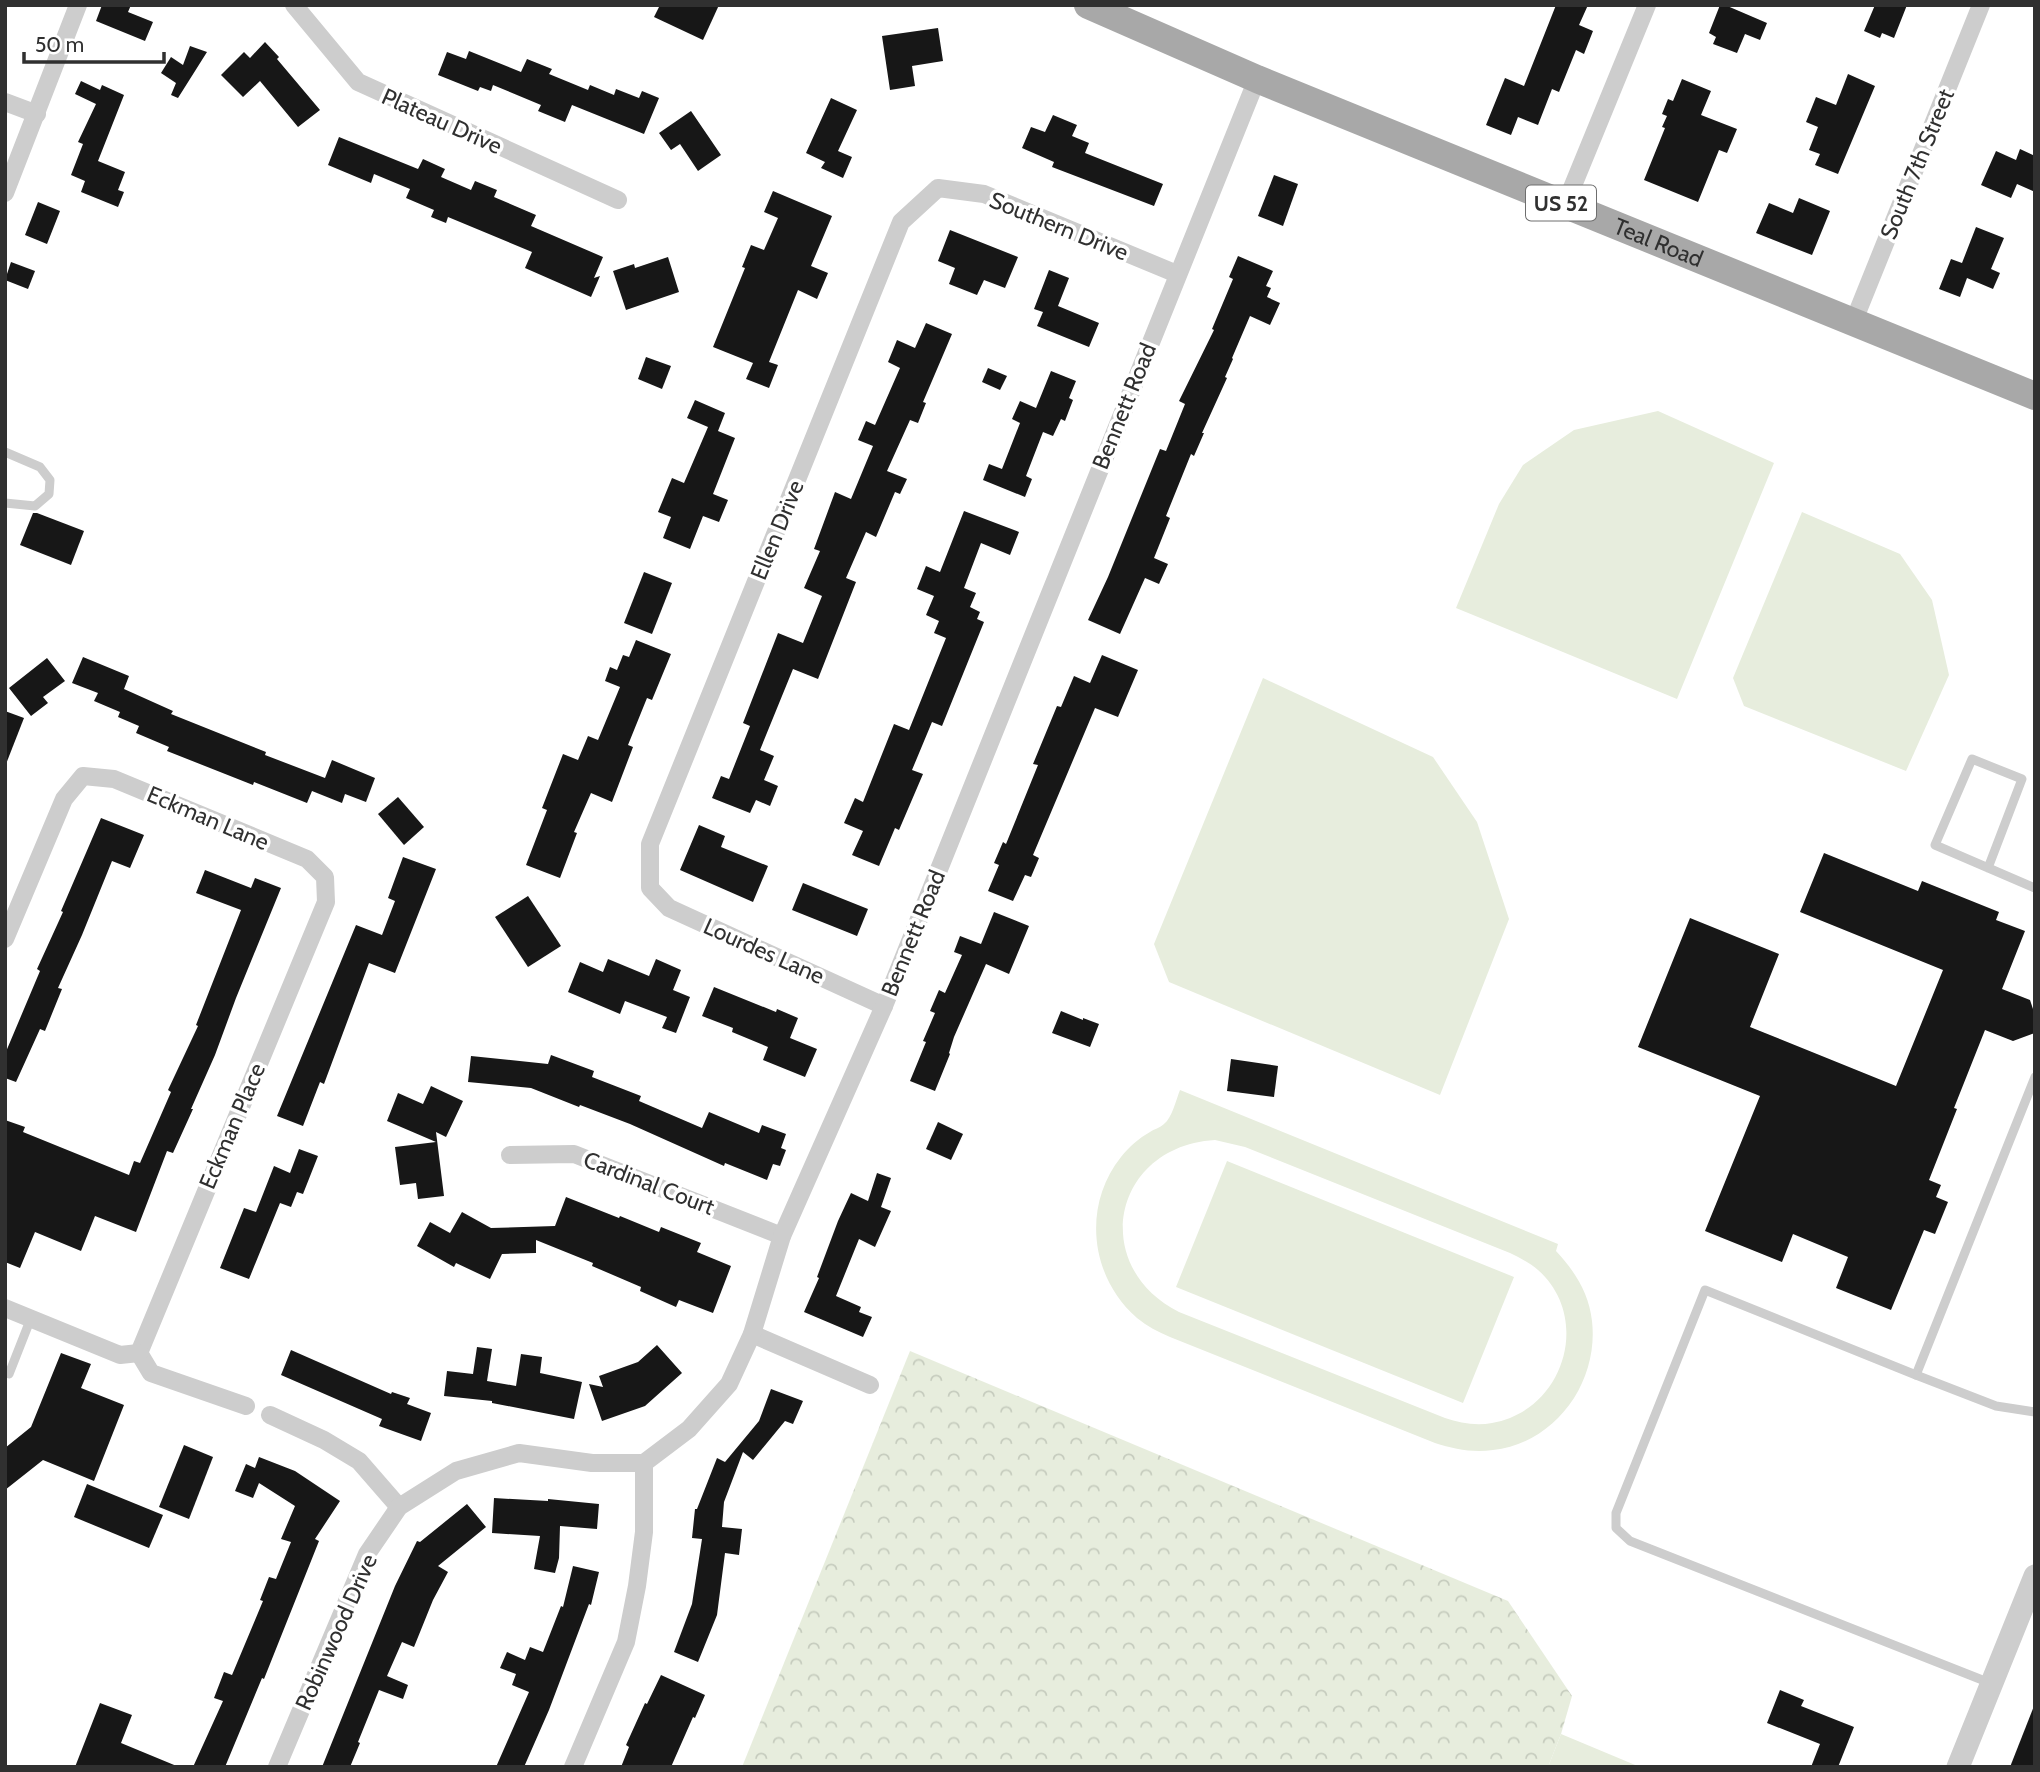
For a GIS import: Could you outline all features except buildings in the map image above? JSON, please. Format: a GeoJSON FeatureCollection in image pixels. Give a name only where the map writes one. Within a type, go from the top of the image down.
{"type":"FeatureCollection","features":[{"type":"Feature","properties":{"kind":"main road","name":"Teal Road"},"geometry":{"type":"LineString","coordinates":[[1088,5],[1257,79],[2035,396]]}},
{"type":"Feature","properties":{"kind":"street"},"geometry":{"type":"LineString","coordinates":[[5,193],[78,5]]}},
{"type":"Feature","properties":{"kind":"street","name":"Plateau Drive"},"geometry":{"type":"LineString","coordinates":[[294,5],[358,82],[618,200]]}},
{"type":"Feature","properties":{"kind":"street"},"geometry":{"type":"LineString","coordinates":[[1566,205],[1647,5]]}},
{"type":"Feature","properties":{"kind":"street","name":"South 7th Street"},"geometry":{"type":"LineString","coordinates":[[1853,323],[1981,5]]}},
{"type":"Feature","properties":{"kind":"street","name":"Bennett Road"},"geometry":{"type":"LineString","coordinates":[[644,1462],[689,1429],[729,1384],[752,1334],[782,1236],[884,1006],[1257,79]]}},
{"type":"Feature","properties":{"kind":"street"},"geometry":{"type":"LineString","coordinates":[[5,102],[37,114]]}},
{"type":"Feature","properties":{"kind":"street","name":"Southern Drive"},"geometry":{"type":"LineString","coordinates":[[938,188],[984,194],[1177,274]]}},
{"type":"Feature","properties":{"kind":"street","name":"Ellen Drive"},"geometry":{"type":"LineString","coordinates":[[650,888],[650,844],[901,222],[938,188]]}},
{"type":"Feature","properties":{"kind":"street","name":"Eckman Lane"},"geometry":{"type":"LineString","coordinates":[[5,939],[64,799],[83,776],[114,779],[307,859],[325,877]]}},
{"type":"Feature","properties":{"kind":"street","name":"Eckman Place"},"geometry":{"type":"LineString","coordinates":[[139,1353],[326,902],[325,877]]}},
{"type":"Feature","properties":{"kind":"street","name":"Lourdes Lane"},"geometry":{"type":"LineString","coordinates":[[650,888],[669,908],[884,1006]]}},
{"type":"Feature","properties":{"kind":"street","name":"Cardinal Court"},"geometry":{"type":"LineString","coordinates":[[510,1155],[574,1154],[782,1236]]}},
{"type":"Feature","properties":{"kind":"street"},"geometry":{"type":"LineString","coordinates":[[5,1308],[120,1355],[139,1353],[151,1373],[246,1406]]}},
{"type":"Feature","properties":{"kind":"street"},"geometry":{"type":"LineString","coordinates":[[752,1334],[870,1385]]}},
{"type":"Feature","properties":{"kind":"street"},"geometry":{"type":"LineString","coordinates":[[271,1415],[324,1440],[359,1461],[399,1507]]}},
{"type":"Feature","properties":{"kind":"street","name":"Robinwood Drive"},"geometry":{"type":"LineString","coordinates":[[277,1767],[367,1555],[399,1507],[456,1471],[519,1454],[592,1463],[644,1462]]}},
{"type":"Feature","properties":{"kind":"street"},"geometry":{"type":"LineString","coordinates":[[573,1767],[626,1642],[644,1532],[644,1462]]}},
{"type":"Feature","properties":{"kind":"street"},"geometry":{"type":"LineString","coordinates":[[1958,1767],[2035,1576]]}},
{"type":"Feature","properties":{"kind":"lane"},"geometry":{"type":"LineString","coordinates":[[5,452],[40,467],[50,480],[49,494],[36,506],[5,503]]}},
{"type":"Feature","properties":{"kind":"lane"},"geometry":{"type":"LineString","coordinates":[[1988,868],[2022,779],[1972,758],[1935,845],[1988,868],[2035,888]]}},
{"type":"Feature","properties":{"kind":"lane"},"geometry":{"type":"LineString","coordinates":[[1916,1375],[2035,1077]]}},
{"type":"Feature","properties":{"kind":"lane"},"geometry":{"type":"LineString","coordinates":[[1991,1684],[1630,1541],[1616,1528],[1616,1513],[1705,1290],[1996,1406],[2035,1412]]}},
{"type":"Feature","properties":{"kind":"lane"},"geometry":{"type":"LineString","coordinates":[[5,1372],[9,1374],[31,1318]]}},
{"type":"Feature","properties":{"kind":"green space"},"geometry":{"type":"Polygon","coordinates":[[[1658,411],[1774,463],[1677,699],[1456,608],[1499,504],[1523,465],[1574,430],[1658,411]]]}},
{"type":"Feature","properties":{"kind":"green space"},"geometry":{"type":"Polygon","coordinates":[[[1802,512],[1900,554],[1932,600],[1949,675],[1906,771],[1744,706],[1733,678],[1802,512]]]}},
{"type":"Feature","properties":{"kind":"green space"},"geometry":{"type":"Polygon","coordinates":[[[1263,678],[1433,757],[1477,822],[1509,919],[1440,1095],[1169,982],[1154,944],[1263,678]]]}},
{"type":"Feature","properties":{"kind":"green space"},"geometry":{"type":"Polygon","coordinates":[[[1180,1090],[1558,1244],[1556,1251],[1580,1283],[1588,1301],[1592,1321],[1588,1366],[1569,1406],[1554,1422],[1516,1445],[1486,1451],[1456,1449],[1170,1337],[1137,1318],[1121,1301],[1101,1262],[1097,1240],[1100,1197],[1121,1157],[1138,1140],[1167,1121],[1180,1090]],[[1215,1140],[1180,1147],[1154,1163],[1135,1185],[1125,1211],[1124,1239],[1132,1267],[1150,1292],[1179,1312],[1445,1418],[1474,1424],[1492,1423],[1517,1415],[1537,1401],[1552,1382],[1562,1360],[1566,1337],[1564,1313],[1555,1290],[1535,1267],[1510,1253],[1245,1147],[1215,1140]]]}},
{"type":"Feature","properties":{"kind":"green space"},"geometry":{"type":"Polygon","coordinates":[[[1227,1161],[1514,1277],[1463,1403],[1176,1287],[1227,1161]]]}},
{"type":"Feature","properties":{"kind":"green space"},"geometry":{"type":"Polygon","coordinates":[[[910,1351],[1508,1601],[1572,1696],[1548,1767],[742,1767],[910,1351]]]}},
{"type":"Feature","properties":{"kind":"green space"},"geometry":{"type":"Polygon","coordinates":[[[1561,1734],[1640,1767],[1548,1767],[1561,1734]]]}}]}
